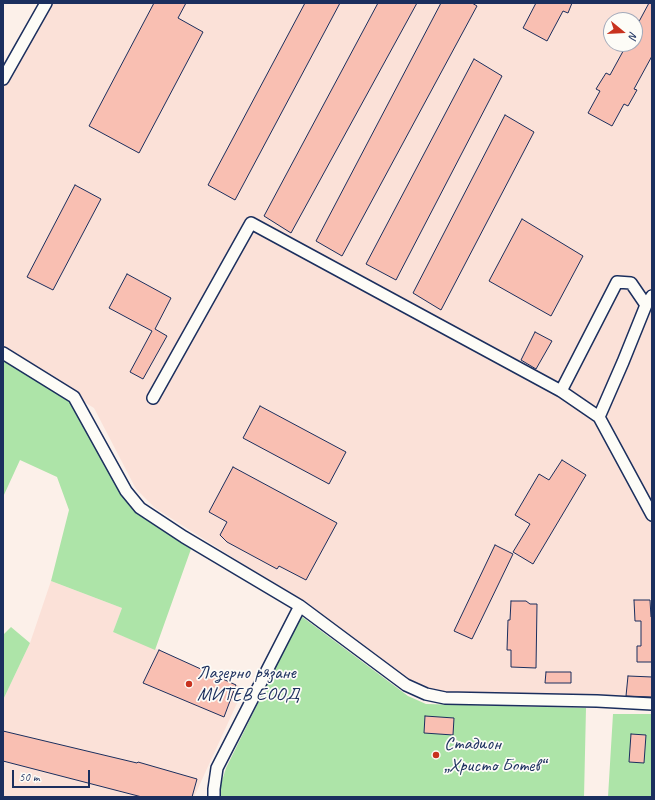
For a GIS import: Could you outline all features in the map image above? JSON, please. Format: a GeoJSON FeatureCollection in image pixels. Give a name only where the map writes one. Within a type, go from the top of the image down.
{"type":"FeatureCollection","features":[{"type":"Feature","properties":{"kind":"street"},"geometry":{"type":"LineString","coordinates":[[3,79],[46,3]]}},
{"type":"Feature","properties":{"kind":"street"},"geometry":{"type":"LineString","coordinates":[[153,398],[251,223],[561,391],[599,417],[652,515]]}},
{"type":"Feature","properties":{"kind":"street"},"geometry":{"type":"LineString","coordinates":[[561,391],[616,282],[631,283],[649,300],[599,417]]}},
{"type":"Feature","properties":{"kind":"street"},"geometry":{"type":"LineString","coordinates":[[3,353],[74,397],[126,491],[140,508],[184,537],[300,606],[406,685],[426,694],[444,698],[597,701],[652,704]]}},
{"type":"Feature","properties":{"kind":"street"},"geometry":{"type":"LineString","coordinates":[[214,797],[215,775],[217,768],[300,606]]}},
{"type":"Feature","properties":{"kind":"shaded area"},"geometry":{"type":"Polygon","coordinates":[[[46,3],[652,3],[652,502],[643,485],[639,492],[652,518],[652,704],[426,694],[301,601],[155,508],[136,489],[94,408],[3,353],[3,79],[46,3]]]}},
{"type":"Feature","properties":{"kind":"shaded area"},"geometry":{"type":"Polygon","coordinates":[[[51,581],[122,608],[113,632],[159,650],[244,688],[194,797],[3,797],[3,700],[30,643],[51,581]]]}},
{"type":"Feature","properties":{"kind":"green space"},"geometry":{"type":"Polygon","coordinates":[[[3,359],[69,400],[123,496],[138,513],[191,549],[155,650],[113,632],[122,608],[51,581],[69,510],[57,477],[20,460],[3,497],[3,359]]]}},
{"type":"Feature","properties":{"kind":"green space"},"geometry":{"type":"Polygon","coordinates":[[[301,616],[408,696],[426,704],[586,708],[584,797],[221,797],[221,784],[226,768],[301,616]]]}},
{"type":"Feature","properties":{"kind":"green space"},"geometry":{"type":"Polygon","coordinates":[[[11,627],[30,643],[3,700],[3,635],[11,627]]]}},
{"type":"Feature","properties":{"kind":"green space"},"geometry":{"type":"Polygon","coordinates":[[[613,714],[652,714],[652,797],[608,797],[613,714]]]}},
{"type":"Feature","properties":{"kind":"building"},"geometry":{"type":"Polygon","coordinates":[[[154,3],[186,3],[178,18],[203,32],[139,153],[89,126],[154,3]]]}},
{"type":"Feature","properties":{"kind":"building"},"geometry":{"type":"Polygon","coordinates":[[[305,3],[340,3],[235,200],[208,185],[305,3]]]}},
{"type":"Feature","properties":{"kind":"building"},"geometry":{"type":"Polygon","coordinates":[[[378,3],[417,3],[291,233],[264,216],[378,3]]]}},
{"type":"Feature","properties":{"kind":"building"},"geometry":{"type":"Polygon","coordinates":[[[441,3],[472,3],[477,6],[342,256],[316,241],[441,3]]]}},
{"type":"Feature","properties":{"kind":"building"},"geometry":{"type":"Polygon","coordinates":[[[536,3],[572,3],[568,13],[563,11],[547,41],[523,28],[536,3]]]}},
{"type":"Feature","properties":{"kind":"building"},"geometry":{"type":"Polygon","coordinates":[[[649,3],[652,3],[652,56],[634,89],[637,90],[628,106],[624,104],[612,126],[588,113],[600,91],[596,89],[606,73],[610,75],[623,52],[643,52],[643,14],[649,3]]]}},
{"type":"Feature","properties":{"kind":"building"},"geometry":{"type":"Polygon","coordinates":[[[474,59],[502,76],[396,280],[366,264],[474,59]]]}},
{"type":"Feature","properties":{"kind":"building"},"geometry":{"type":"Polygon","coordinates":[[[505,115],[534,132],[441,310],[413,293],[505,115]]]}},
{"type":"Feature","properties":{"kind":"building"},"geometry":{"type":"Polygon","coordinates":[[[75,185],[101,199],[53,290],[27,277],[75,185]]]}},
{"type":"Feature","properties":{"kind":"building"},"geometry":{"type":"Polygon","coordinates":[[[522,219],[583,256],[551,316],[489,281],[522,219]]]}},
{"type":"Feature","properties":{"kind":"building"},"geometry":{"type":"Polygon","coordinates":[[[127,274],[171,298],[155,329],[167,336],[143,379],[130,372],[152,331],[109,308],[127,274]]]}},
{"type":"Feature","properties":{"kind":"building"},"geometry":{"type":"Polygon","coordinates":[[[535,332],[552,341],[536,369],[521,360],[535,332]]]}},
{"type":"Feature","properties":{"kind":"building"},"geometry":{"type":"Polygon","coordinates":[[[260,406],[346,452],[329,484],[243,438],[260,406]]]}},
{"type":"Feature","properties":{"kind":"building"},"geometry":{"type":"Polygon","coordinates":[[[562,460],[586,475],[533,564],[513,552],[530,524],[515,515],[539,474],[549,480],[562,460]]]}},
{"type":"Feature","properties":{"kind":"building"},"geometry":{"type":"Polygon","coordinates":[[[233,467],[337,523],[306,580],[279,566],[277,569],[227,542],[220,535],[227,522],[209,512],[233,467]]]}},
{"type":"Feature","properties":{"kind":"building"},"geometry":{"type":"Polygon","coordinates":[[[495,545],[513,554],[472,639],[454,631],[495,545]]]}},
{"type":"Feature","properties":{"kind":"building"},"geometry":{"type":"Polygon","coordinates":[[[634,600],[650,600],[652,617],[652,662],[637,662],[637,646],[641,646],[641,621],[635,621],[634,600]]]}},
{"type":"Feature","properties":{"kind":"building"},"geometry":{"type":"Polygon","coordinates":[[[511,601],[526,601],[530,604],[537,604],[536,668],[511,667],[511,650],[507,650],[508,620],[510,620],[511,601]]]}},
{"type":"Feature","properties":{"kind":"building","name":"Лазерно рязане МИТЕВ ЕООД"},"geometry":{"type":"Polygon","coordinates":[[[159,650],[236,685],[224,717],[143,683],[159,650]]]}},
{"type":"Feature","properties":{"kind":"building"},"geometry":{"type":"Polygon","coordinates":[[[546,672],[571,672],[571,683],[545,683],[546,672]]]}},
{"type":"Feature","properties":{"kind":"building"},"geometry":{"type":"Polygon","coordinates":[[[628,676],[652,677],[652,697],[626,696],[628,676]]]}},
{"type":"Feature","properties":{"kind":"building"},"geometry":{"type":"Polygon","coordinates":[[[425,716],[454,718],[453,735],[424,733],[425,716]]]}},
{"type":"Feature","properties":{"kind":"building"},"geometry":{"type":"Polygon","coordinates":[[[3,731],[138,762],[197,779],[192,797],[142,797],[3,761],[3,731]]]}},
{"type":"Feature","properties":{"kind":"building"},"geometry":{"type":"Polygon","coordinates":[[[631,734],[646,735],[644,763],[629,762],[631,734]]]}},
{"type":"Feature","properties":{"kind":"place","name":"Лазерно рязане МИТЕВ ЕООД"},"geometry":{"type":"Point","coordinates":[189,684]}},
{"type":"Feature","properties":{"kind":"place","name":"Стадион „Христо Ботев“"},"geometry":{"type":"Point","coordinates":[436,755]}}]}
